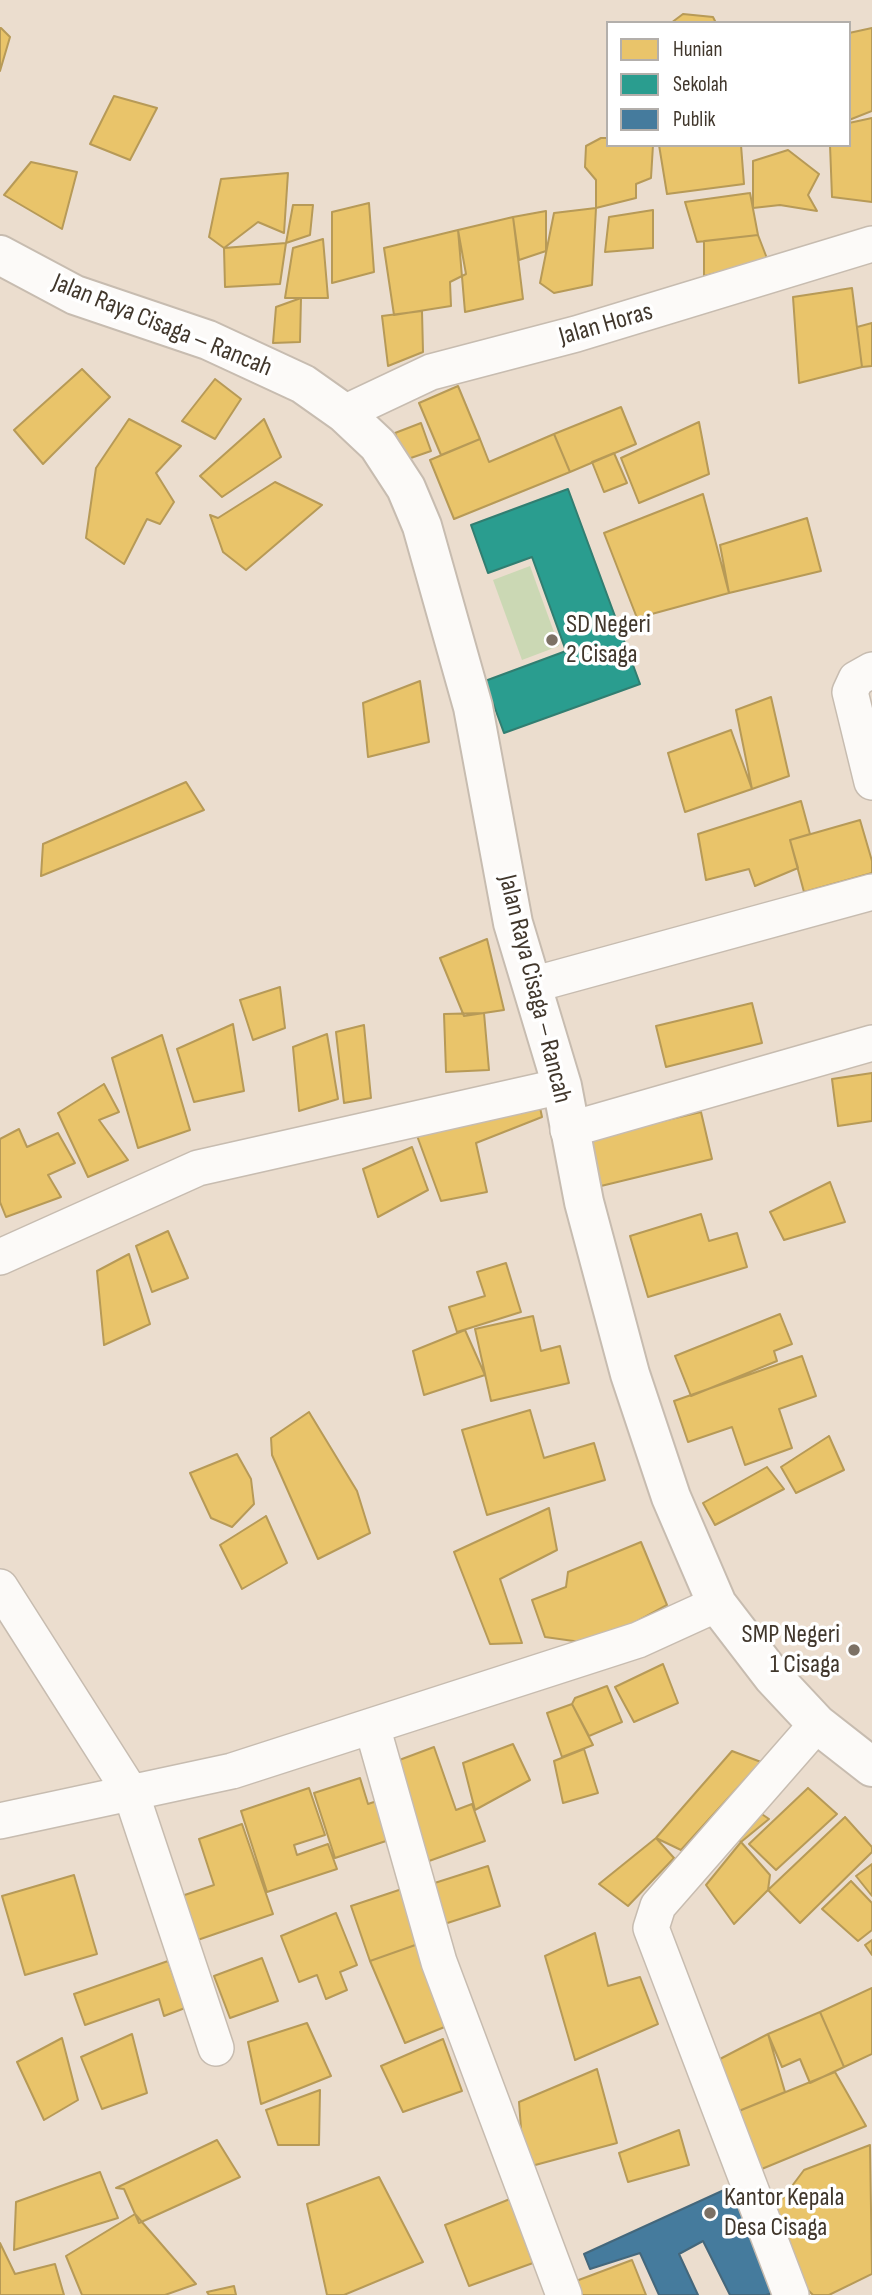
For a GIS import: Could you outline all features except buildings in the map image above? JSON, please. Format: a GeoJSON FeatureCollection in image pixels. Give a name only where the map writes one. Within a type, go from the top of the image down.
{"type":"FeatureCollection","features":[{"type":"Feature","properties":{"kind":"main road","name":"Jalan Raya Cisaga – Rancah"},"geometry":{"type":"LineString","coordinates":[[0,255],[75,295],[208,340],[303,384],[344,413],[378,445],[406,488],[422,526],[473,707],[513,923],[562,1086],[568,1130],[584,1202],[631,1374],[671,1497],[717,1604],[774,1677],[817,1724],[872,1767]]}},
{"type":"Feature","properties":{"kind":"street","name":"Jalan Horas"},"geometry":{"type":"LineString","coordinates":[[344,413],[431,372],[576,334],[872,244]]}},
{"type":"Feature","properties":{"kind":"street"},"geometry":{"type":"LineString","coordinates":[[872,670],[856,679],[850,692],[872,782]]}},
{"type":"Feature","properties":{"kind":"street"},"geometry":{"type":"LineString","coordinates":[[532,985],[872,892]]}},
{"type":"Feature","properties":{"kind":"street"},"geometry":{"type":"LineString","coordinates":[[568,1130],[872,1043]]}},
{"type":"Feature","properties":{"kind":"street"},"geometry":{"type":"LineString","coordinates":[[0,1257],[198,1168],[562,1086]]}},
{"type":"Feature","properties":{"kind":"street"},"geometry":{"type":"LineString","coordinates":[[0,1587],[131,1793],[216,2048]]}},
{"type":"Feature","properties":{"kind":"street"},"geometry":{"type":"LineString","coordinates":[[0,1821],[232,1771],[638,1640],[717,1604]]}},
{"type":"Feature","properties":{"kind":"street"},"geometry":{"type":"LineString","coordinates":[[792,2295],[651,1928],[657,1906],[817,1724]]}},
{"type":"Feature","properties":{"kind":"street"},"geometry":{"type":"LineString","coordinates":[[372,1726],[439,1962],[564,2295]]}},
{"type":"Feature","properties":{"kind":"green space"},"geometry":{"type":"Polygon","coordinates":[[[530,566],[559,646],[522,660],[493,580],[530,566]]]}},
{"type":"Feature","properties":{"kind":"place","name":"SD Negeri 2 Cisaga"},"geometry":{"type":"Point","coordinates":[552,640]}},
{"type":"Feature","properties":{"kind":"place","name":"SMP Negeri 1 Cisaga"},"geometry":{"type":"Point","coordinates":[854,1650]}},
{"type":"Feature","properties":{"kind":"place","name":"Kantor Kepala Desa Cisaga"},"geometry":{"type":"Point","coordinates":[710,2213]}}]}
